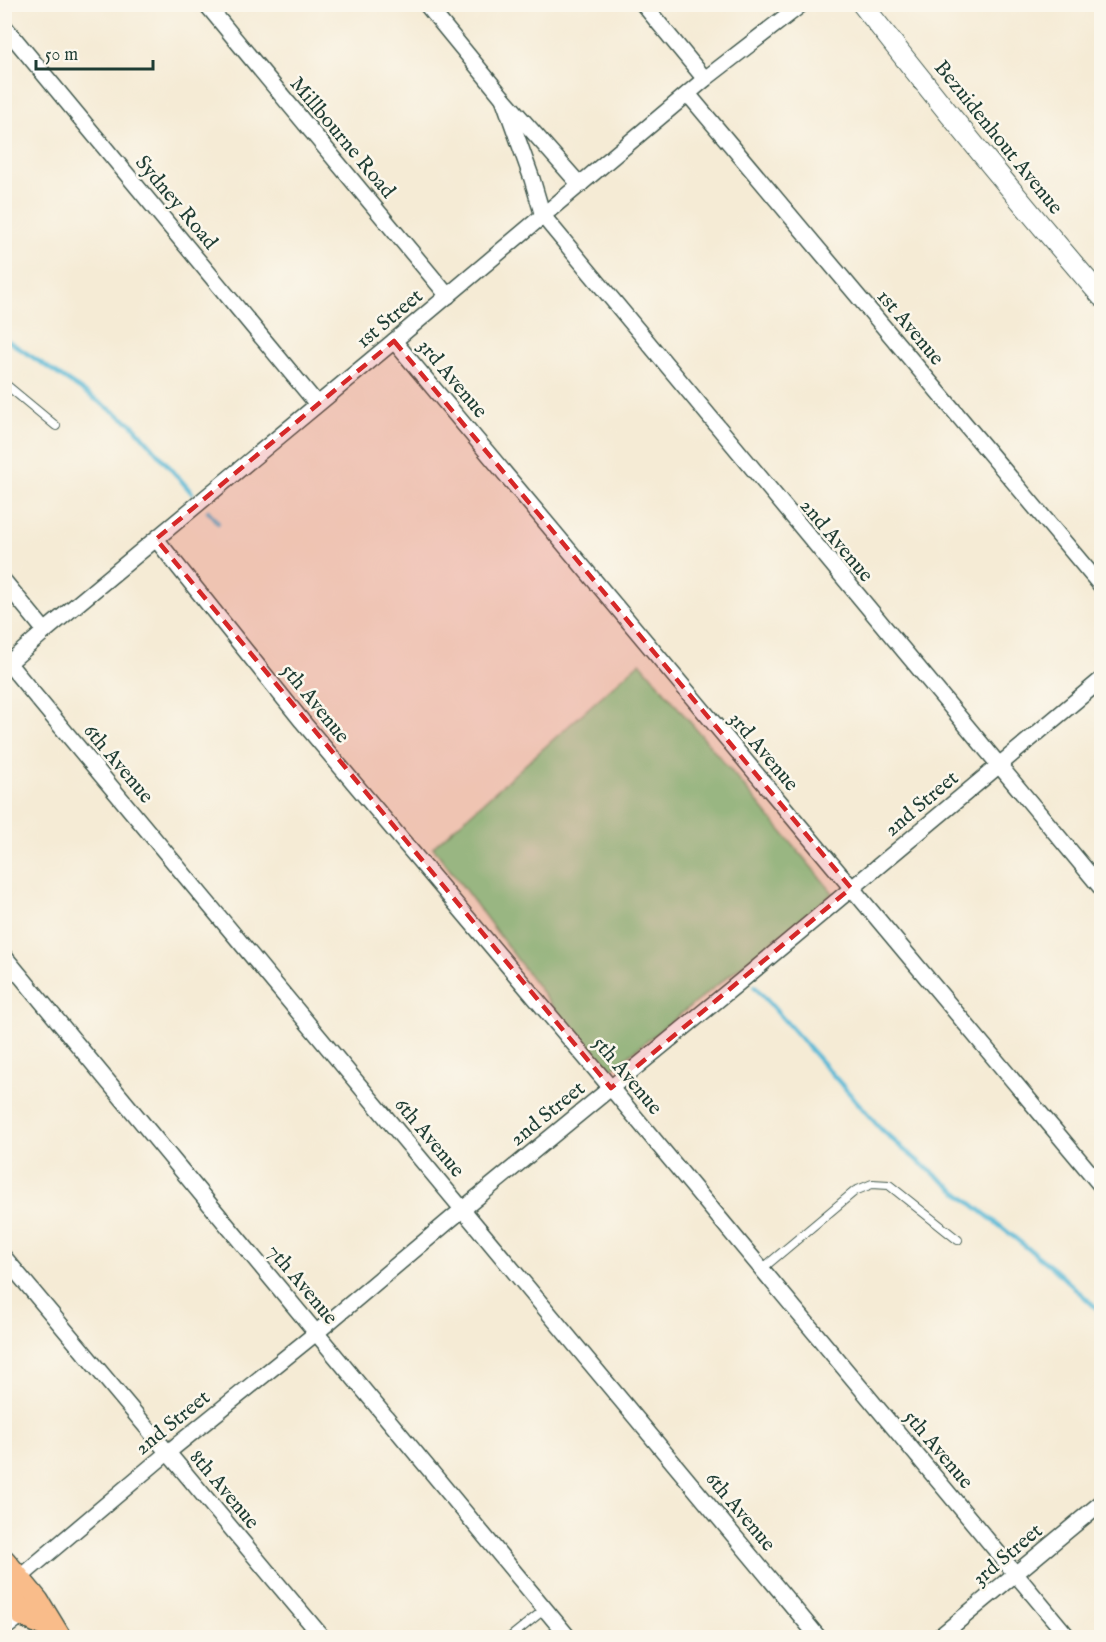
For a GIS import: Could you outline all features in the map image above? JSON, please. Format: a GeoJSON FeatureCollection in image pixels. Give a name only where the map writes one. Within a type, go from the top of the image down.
{"type":"FeatureCollection","features":[{"type":"Feature","properties":{"kind":"main road"},"geometry":{"type":"LineString","coordinates":[[9,1577],[30,1608],[55,1633]]}},
{"type":"Feature","properties":{"kind":"street","name":"Millbourne Road"},"geometry":{"type":"LineString","coordinates":[[206,4],[448,296]]}},
{"type":"Feature","properties":{"kind":"street"},"geometry":{"type":"LineString","coordinates":[[426,4],[503,98],[579,185]]}},
{"type":"Feature","properties":{"kind":"street"},"geometry":{"type":"LineString","coordinates":[[644,4],[705,79]]}},
{"type":"Feature","properties":{"kind":"street","name":"1st Street"},"geometry":{"type":"LineString","coordinates":[[6,665],[705,79],[802,4]]}},
{"type":"Feature","properties":{"kind":"street","name":"Bezuidenhout Avenue"},"geometry":{"type":"LineString","coordinates":[[862,4],[941,105],[1101,297]]}},
{"type":"Feature","properties":{"kind":"street","name":"Sydney Road"},"geometry":{"type":"LineString","coordinates":[[4,26],[317,404]]}},
{"type":"Feature","properties":{"kind":"street","name":"1st Avenue"},"geometry":{"type":"LineString","coordinates":[[688,94],[1101,588]]}},
{"type":"Feature","properties":{"kind":"street"},"geometry":{"type":"LineString","coordinates":[[503,98],[543,216]]}},
{"type":"Feature","properties":{"kind":"street","name":"2nd Avenue"},"geometry":{"type":"LineString","coordinates":[[543,216],[1101,889]]}},
{"type":"Feature","properties":{"kind":"street","name":"3rd Avenue"},"geometry":{"type":"LineString","coordinates":[[394,341],[1101,1188]]}},
{"type":"Feature","properties":{"kind":"street","name":"5th Avenue"},"geometry":{"type":"LineString","coordinates":[[156,539],[302,721],[1069,1638]]}},
{"type":"Feature","properties":{"kind":"street"},"geometry":{"type":"LineString","coordinates":[[4,581],[45,631]]}},
{"type":"Feature","properties":{"kind":"street","name":"6th Avenue"},"geometry":{"type":"LineString","coordinates":[[6,665],[463,1209],[819,1638]]}},
{"type":"Feature","properties":{"kind":"street","name":"2nd Street"},"geometry":{"type":"LineString","coordinates":[[9,1577],[316,1333],[1101,679]]}},
{"type":"Feature","properties":{"kind":"street","name":"7th Avenue"},"geometry":{"type":"LineString","coordinates":[[4,956],[569,1638]]}},
{"type":"Feature","properties":{"kind":"street","name":"8th Avenue"},"geometry":{"type":"LineString","coordinates":[[4,1257],[323,1638]]}},
{"type":"Feature","properties":{"kind":"street","name":"3rd Street"},"geometry":{"type":"LineString","coordinates":[[938,1638],[1101,1502]]}},
{"type":"Feature","properties":{"kind":"street"},"geometry":{"type":"LineString","coordinates":[[4,1629],[30,1608]]}},
{"type":"Feature","properties":{"kind":"lane"},"geometry":{"type":"LineString","coordinates":[[4,383],[56,426]]}},
{"type":"Feature","properties":{"kind":"lane"},"geometry":{"type":"LineString","coordinates":[[762,1269],[855,1191],[872,1184],[889,1185],[958,1240]]}},
{"type":"Feature","properties":{"kind":"lane"},"geometry":{"type":"LineString","coordinates":[[509,1638],[545,1609]]}},
{"type":"Feature","properties":{"kind":"highlighted area"},"geometry":{"type":"Polygon","coordinates":[[[394,341],[851,888],[611,1088],[156,539],[394,341]]]}},
{"type":"Feature","properties":{"kind":"green space"},"geometry":{"type":"Polygon","coordinates":[[[640,662],[833,893],[604,1075],[433,847],[640,662]]]}},
{"type":"Feature","properties":{"kind":"waterway"},"geometry":{"type":"LineString","coordinates":[[4,338],[132,424],[192,493]]}},
{"type":"Feature","properties":{"kind":"waterway"},"geometry":{"type":"LineString","coordinates":[[208,511],[218,523]]}},
{"type":"Feature","properties":{"kind":"waterway"},"geometry":{"type":"LineString","coordinates":[[755,987],[881,1129],[1054,1269],[1102,1313]]}}]}
